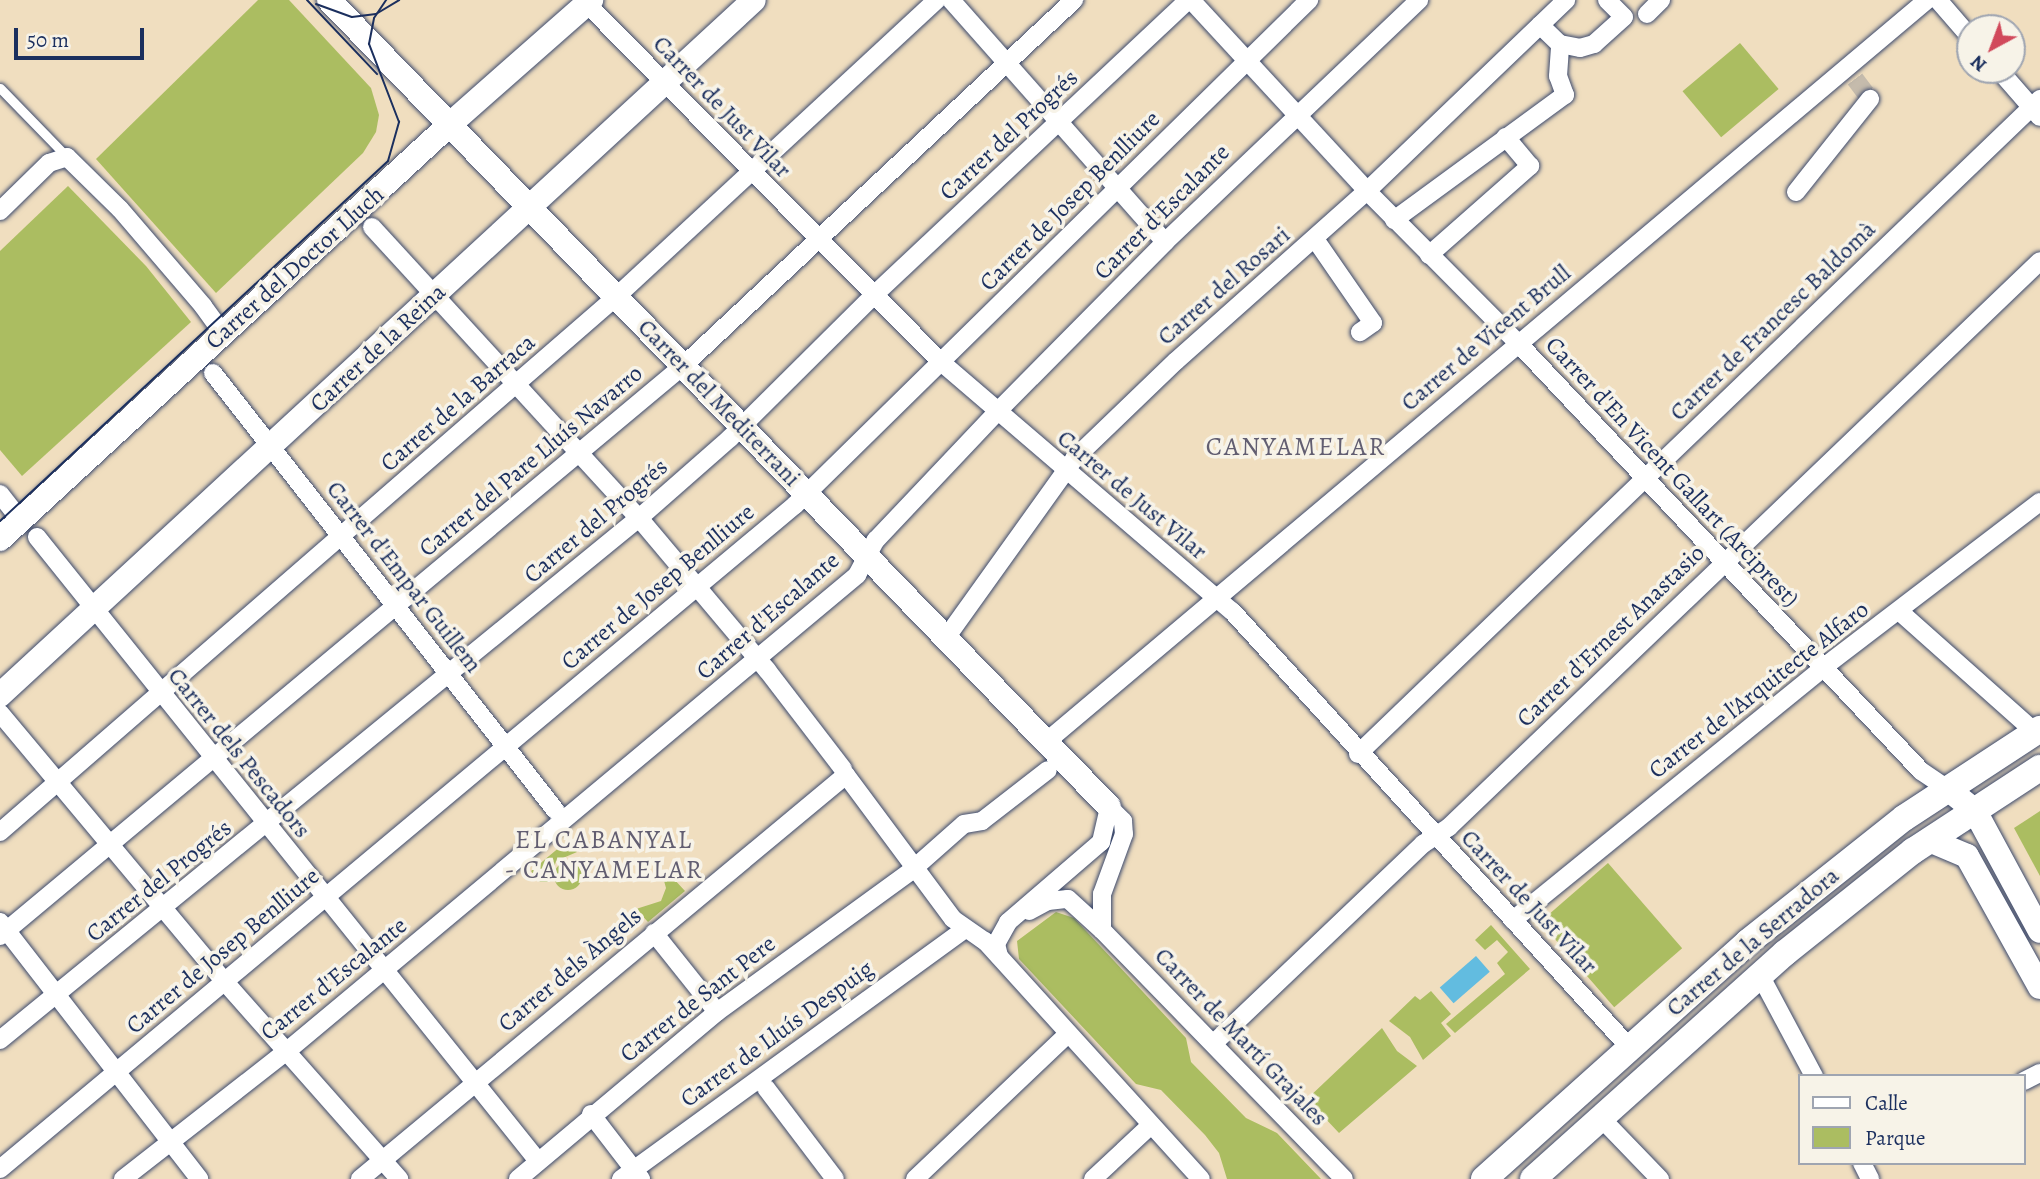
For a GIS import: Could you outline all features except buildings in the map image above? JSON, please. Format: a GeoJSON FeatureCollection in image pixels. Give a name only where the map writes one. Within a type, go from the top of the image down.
{"type":"FeatureCollection","features":[{"type":"Feature","properties":{"kind":"main road","name":"Carrer de la Serradora"},"geometry":{"type":"LineString","coordinates":[[1484,1179],[1748,942],[1904,818],[2037,730]]}},
{"type":"Feature","properties":{"kind":"main road","name":"Carrer de la Serradora"},"geometry":{"type":"LineString","coordinates":[[1533,1179],[1760,975],[1930,841],[2040,768]]}},
{"type":"Feature","properties":{"kind":"street","name":"Carrer de la Reina"},"geometry":{"type":"LineString","coordinates":[[0,695],[271,447],[663,81],[754,0]]}},
{"type":"Feature","properties":{"kind":"street","name":"Carrer de la Barraca"},"geometry":{"type":"LineString","coordinates":[[0,832],[617,296],[937,0]]}},
{"type":"Feature","properties":{"kind":"street"},"geometry":{"type":"LineString","coordinates":[[951,0],[1165,242]]}},
{"type":"Feature","properties":{"kind":"street","name":"Carrer del Pare Lluís Navarro"},"geometry":{"type":"LineString","coordinates":[[2,929],[213,760],[682,366],[1074,0]]}},
{"type":"Feature","properties":{"kind":"street","name":"Carrer d'En Vicent Gallart (Arciprest)"},"geometry":{"type":"LineString","coordinates":[[1190,0],[1394,220],[1518,344],[1921,771],[1948,789]]}},
{"type":"Feature","properties":{"kind":"street","name":"Carrer del Progrés"},"geometry":{"type":"LineString","coordinates":[[0,1040],[266,826],[639,518],[730,438],[739,425],[873,296],[1190,0]]}},
{"type":"Feature","properties":{"kind":"street","name":"Carrer de Josep Benlliure"},"geometry":{"type":"LineString","coordinates":[[0,1169],[806,494],[1309,0]]}},
{"type":"Feature","properties":{"kind":"street","name":"Carrer d'Escalante"},"geometry":{"type":"LineString","coordinates":[[123,1179],[287,1051],[857,575],[876,540],[997,412],[1165,242],[1419,0]]}},
{"type":"Feature","properties":{"kind":"street","name":"Carrer del Rosari"},"geometry":{"type":"LineString","coordinates":[[946,638],[1065,470],[1176,360],[1367,191],[1565,0]]}},
{"type":"Feature","properties":{"kind":"street"},"geometry":{"type":"LineString","coordinates":[[1540,25],[1560,44],[1580,48],[1594,44],[1621,24],[1624,17],[1607,0]]}},
{"type":"Feature","properties":{"kind":"street"},"geometry":{"type":"LineString","coordinates":[[1647,15],[1661,0]]}},
{"type":"Feature","properties":{"kind":"street","name":"Carrer de Vicent Brull"},"geometry":{"type":"LineString","coordinates":[[1046,742],[1518,344],[1851,74],[1927,0]]}},
{"type":"Feature","properties":{"kind":"street"},"geometry":{"type":"LineString","coordinates":[[1938,0],[1956,21]]}},
{"type":"Feature","properties":{"kind":"street","name":"Carrer de Just Vilar"},"geometry":{"type":"LineString","coordinates":[[587,2],[816,239],[941,362],[1216,598],[1295,678],[1358,754],[1629,1047]]}},
{"type":"Feature","properties":{"kind":"street","name":"Carrer del Doctor Lluch"},"geometry":{"type":"LineString","coordinates":[[0,538],[29,529],[215,340],[447,126],[587,2]]}},
{"type":"Feature","properties":{"kind":"street","name":"Carrer del Mediterrani"},"geometry":{"type":"LineString","coordinates":[[339,3],[447,126],[617,296],[1109,807]]}},
{"type":"Feature","properties":{"kind":"street"},"geometry":{"type":"LineString","coordinates":[[1394,220],[1565,95],[1558,76],[1560,44]]}},
{"type":"Feature","properties":{"kind":"street"},"geometry":{"type":"LineString","coordinates":[[2013,84],[2037,108]]}},
{"type":"Feature","properties":{"kind":"street"},"geometry":{"type":"LineString","coordinates":[[1796,192],[1870,99]]}},
{"type":"Feature","properties":{"kind":"street","name":"Carrer de Francesc Baldomà"},"geometry":{"type":"LineString","coordinates":[[1358,754],[1645,477],[2037,108]]}},
{"type":"Feature","properties":{"kind":"street"},"geometry":{"type":"LineString","coordinates":[[1429,255],[1530,166],[1506,137]]}},
{"type":"Feature","properties":{"kind":"street"},"geometry":{"type":"LineString","coordinates":[[0,211],[49,163],[67,157],[120,209],[204,306],[219,328],[215,340]]}},
{"type":"Feature","properties":{"kind":"street"},"geometry":{"type":"LineString","coordinates":[[372,227],[639,518],[697,586],[758,659],[918,865],[964,930],[985,941],[1200,1179]]}},
{"type":"Feature","properties":{"kind":"street"},"geometry":{"type":"LineString","coordinates":[[1315,239],[1373,323],[1360,332]]}},
{"type":"Feature","properties":{"kind":"street","name":"Carrer d'Ernest Anastasio"},"geometry":{"type":"LineString","coordinates":[[1214,1043],[1435,837],[2040,261]]}},
{"type":"Feature","properties":{"kind":"street","name":"Carrer d'Empar Guillem"},"geometry":{"type":"LineString","coordinates":[[213,373],[556,811]]}},
{"type":"Feature","properties":{"kind":"street","name":"Carrer dels Pescadors"},"geometry":{"type":"LineString","coordinates":[[0,494],[538,1161]]}},
{"type":"Feature","properties":{"kind":"street","name":"Carrer de l'Arquitecte Alfaro"},"geometry":{"type":"LineString","coordinates":[[1513,920],[1824,667],[2040,502]]}},
{"type":"Feature","properties":{"kind":"street"},"geometry":{"type":"LineString","coordinates":[[1899,611],[2037,730]]}},
{"type":"Feature","properties":{"kind":"street"},"geometry":{"type":"LineString","coordinates":[[0,713],[225,982],[399,1179]]}},
{"type":"Feature","properties":{"kind":"street","name":"Carrer de Sant Pere"},"geometry":{"type":"LineString","coordinates":[[518,1179],[591,1114],[717,1012],[918,865],[964,824],[982,821],[1048,769]]}},
{"type":"Feature","properties":{"kind":"street","name":"Carrer dels Àngels"},"geometry":{"type":"LineString","coordinates":[[360,1179],[844,772]]}},
{"type":"Feature","properties":{"kind":"street"},"geometry":{"type":"LineString","coordinates":[[1948,789],[1975,811],[2040,931]]}},
{"type":"Feature","properties":{"kind":"street"},"geometry":{"type":"LineString","coordinates":[[999,956],[996,944],[1008,922],[1101,842],[1109,807]]}},
{"type":"Feature","properties":{"kind":"street"},"geometry":{"type":"LineString","coordinates":[[1102,930],[1102,894],[1124,834],[1123,821],[1109,807]]}},
{"type":"Feature","properties":{"kind":"street"},"geometry":{"type":"LineString","coordinates":[[1930,841],[1967,856],[2040,988]]}},
{"type":"Feature","properties":{"kind":"street","name":"Carrer de Martí Grajales"},"geometry":{"type":"LineString","coordinates":[[1008,922],[1048,901],[1068,899],[1214,1043],[1344,1179]]}},
{"type":"Feature","properties":{"kind":"street"},"geometry":{"type":"LineString","coordinates":[[2,929],[118,1070],[199,1179]]}},
{"type":"Feature","properties":{"kind":"street","name":"Carrer de Lluís Despuig"},"geometry":{"type":"LineString","coordinates":[[632,1176],[964,930]]}},
{"type":"Feature","properties":{"kind":"street"},"geometry":{"type":"LineString","coordinates":[[654,933],[717,1012]]}},
{"type":"Feature","properties":{"kind":"street"},"geometry":{"type":"LineString","coordinates":[[1760,975],[1813,1074]]}},
{"type":"Feature","properties":{"kind":"street"},"geometry":{"type":"LineString","coordinates":[[915,1179],[1068,1034]]}},
{"type":"Feature","properties":{"kind":"street"},"geometry":{"type":"LineString","coordinates":[[765,1088],[835,1179]]}},
{"type":"Feature","properties":{"kind":"street"},"geometry":{"type":"LineString","coordinates":[[591,1114],[632,1176]]}},
{"type":"Feature","properties":{"kind":"street"},"geometry":{"type":"LineString","coordinates":[[1601,1118],[1660,1179]]}},
{"type":"Feature","properties":{"kind":"street"},"geometry":{"type":"LineString","coordinates":[[1093,1179],[1152,1125]]}},
{"type":"Feature","properties":{"kind":"lane"},"geometry":{"type":"LineString","coordinates":[[0,88],[67,157]]}},
{"type":"Feature","properties":{"kind":"green space"},"geometry":{"type":"Polygon","coordinates":[[[258,0],[289,0],[371,88],[379,115],[376,132],[363,153],[216,293],[96,159],[258,0]]]}},
{"type":"Feature","properties":{"kind":"green space"},"geometry":{"type":"Polygon","coordinates":[[[1740,43],[1779,89],[1721,137],[1683,91],[1740,43]]]}},
{"type":"Feature","properties":{"kind":"green space"},"geometry":{"type":"Polygon","coordinates":[[[68,186],[146,266],[191,322],[22,476],[0,450],[0,251],[68,186]]]}},
{"type":"Feature","properties":{"kind":"green space"},"geometry":{"type":"Polygon","coordinates":[[[2040,811],[2040,876],[2014,828],[2040,811]]]}},
{"type":"Feature","properties":{"kind":"green space"},"geometry":{"type":"Polygon","coordinates":[[[567,841],[577,852],[556,861],[550,882],[540,882],[531,871],[567,841]]]}},
{"type":"Feature","properties":{"kind":"green space"},"geometry":{"type":"Polygon","coordinates":[[[568,862],[578,866],[582,876],[578,886],[568,890],[558,886],[554,876],[558,866],[568,862]]]}},
{"type":"Feature","properties":{"kind":"green space"},"geometry":{"type":"Polygon","coordinates":[[[1608,863],[1682,948],[1614,1007],[1540,922],[1608,863]]]}},
{"type":"Feature","properties":{"kind":"green space"},"geometry":{"type":"Polygon","coordinates":[[[663,877],[673,878],[685,891],[648,922],[636,909],[661,901],[666,888],[663,877]]]}},
{"type":"Feature","properties":{"kind":"green space"},"geometry":{"type":"Polygon","coordinates":[[[1056,912],[1074,918],[1186,1038],[1191,1062],[1246,1118],[1277,1133],[1321,1179],[1227,1179],[1219,1153],[1205,1135],[1161,1090],[1136,1084],[1019,959],[1017,941],[1056,912]]]}},
{"type":"Feature","properties":{"kind":"green space"},"geometry":{"type":"Polygon","coordinates":[[[1491,925],[1530,969],[1455,1033],[1446,1024],[1505,974],[1497,963],[1508,952],[1497,940],[1485,950],[1475,940],[1491,925]]]}},
{"type":"Feature","properties":{"kind":"green space"},"geometry":{"type":"Polygon","coordinates":[[[1431,991],[1451,1014],[1441,1023],[1451,1036],[1423,1060],[1410,1037],[1389,1021],[1415,996],[1420,1000],[1431,991]]]}},
{"type":"Feature","properties":{"kind":"green space"},"geometry":{"type":"Polygon","coordinates":[[[1382,1028],[1397,1051],[1417,1066],[1339,1133],[1307,1099],[1382,1028]]]}},
{"type":"Feature","properties":{"kind":"water"},"geometry":{"type":"Polygon","coordinates":[[[1476,956],[1490,972],[1454,1003],[1440,987],[1476,956]]]}},
{"type":"Feature","properties":{"kind":"tunnel"},"geometry":{"type":"LineString","coordinates":[[1855,79],[1870,99]]}},
{"type":"Feature","properties":{"kind":"tram line"},"geometry":{"type":"LineString","coordinates":[[307,0],[377,74]]}},
{"type":"Feature","properties":{"kind":"tram line"},"geometry":{"type":"LineString","coordinates":[[0,521],[388,161],[399,122],[369,44],[374,18],[386,0]]}},
{"type":"Feature","properties":{"kind":"tram line"},"geometry":{"type":"LineString","coordinates":[[316,4],[352,17],[376,14],[399,0]]}},
{"type":"Feature","properties":{"kind":"district","name":"CANYAMELAR"},"geometry":{"type":"Point","coordinates":[1296,447]}},
{"type":"Feature","properties":{"kind":"district","name":"EL CABANYAL - CANYAMELAR"},"geometry":{"type":"Point","coordinates":[604,855]}}]}
